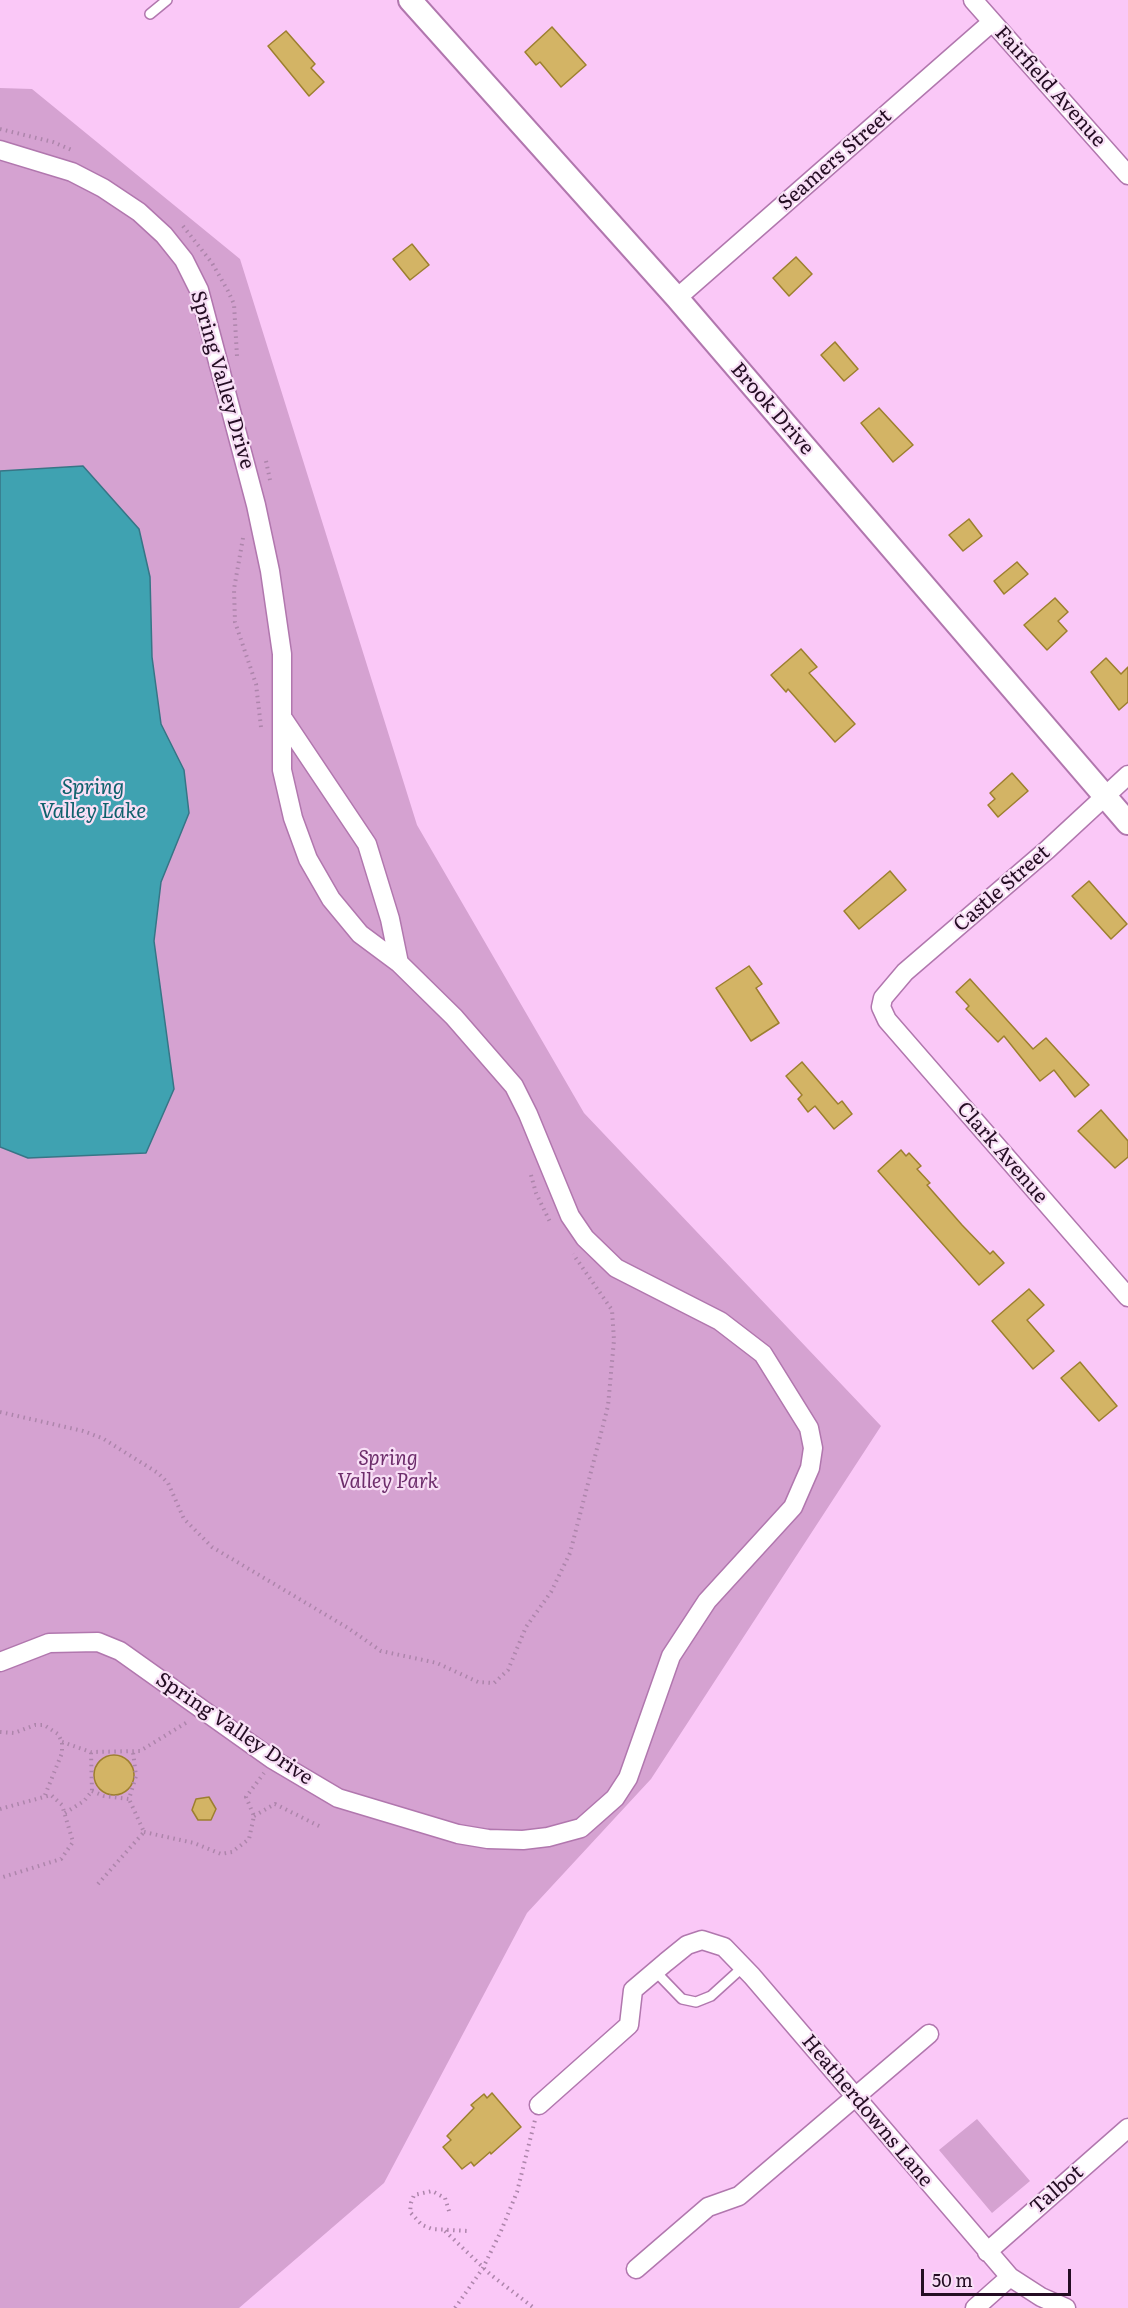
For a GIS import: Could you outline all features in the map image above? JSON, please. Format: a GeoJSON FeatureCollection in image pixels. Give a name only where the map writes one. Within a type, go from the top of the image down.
{"type":"FeatureCollection","features":[{"type":"Feature","properties":{"kind":"street","name":"Brook Drive"},"geometry":{"type":"LineString","coordinates":[[410,0],[677,298],[1128,823]]}},
{"type":"Feature","properties":{"kind":"street","name":"Fairfield Avenue"},"geometry":{"type":"LineString","coordinates":[[973,0],[1128,175]]}},
{"type":"Feature","properties":{"kind":"street","name":"Seamers Street"},"geometry":{"type":"LineString","coordinates":[[677,298],[992,22]]}},
{"type":"Feature","properties":{"kind":"street","name":"Spring Valley Drive"},"geometry":{"type":"LineString","coordinates":[[0,150],[72,172],[103,188],[139,212],[164,235],[184,260],[199,290],[256,505],[282,654],[284,720],[282,770],[293,818],[308,859],[331,899],[360,934],[399,963],[454,1017],[514,1086],[570,1216],[601,1256],[616,1268],[720,1321],[763,1354],[809,1428],[813,1448],[810,1468],[793,1507],[707,1601],[687,1630],[661,1678],[628,1778],[615,1798],[580,1828],[548,1837],[523,1840],[488,1839],[458,1834],[338,1798],[272,1759],[120,1651],[99,1642],[49,1643],[0,1662]]}},
{"type":"Feature","properties":{"kind":"street"},"geometry":{"type":"LineString","coordinates":[[284,720],[367,844],[390,919],[399,963]]}},
{"type":"Feature","properties":{"kind":"street","name":"Castle Street"},"geometry":{"type":"LineString","coordinates":[[881,1007],[883,998],[905,972],[1047,850],[1128,775]]}},
{"type":"Feature","properties":{"kind":"street","name":"Clark Avenue"},"geometry":{"type":"LineString","coordinates":[[881,1007],[886,1020],[1128,1298]]}},
{"type":"Feature","properties":{"kind":"street","name":"Heatherdowns Lane"},"geometry":{"type":"LineString","coordinates":[[539,2105],[629,2025],[633,1990],[661,1966],[687,1945],[702,1940],[724,1947],[1010,2277],[1041,2297],[1066,2308]]}},
{"type":"Feature","properties":{"kind":"street"},"geometry":{"type":"LineString","coordinates":[[636,2269],[708,2207],[739,2196],[929,2034]]}},
{"type":"Feature","properties":{"kind":"street","name":"Talbot"},"geometry":{"type":"LineString","coordinates":[[987,2252],[1128,2128]]}},
{"type":"Feature","properties":{"kind":"street"},"geometry":{"type":"LineString","coordinates":[[975,2308],[1010,2277]]}},
{"type":"Feature","properties":{"kind":"lane"},"geometry":{"type":"LineString","coordinates":[[150,14],[167,0]]}},
{"type":"Feature","properties":{"kind":"lane"},"geometry":{"type":"LineString","coordinates":[[661,1966],[682,1999],[696,2002],[711,1996],[743,1967]]}},
{"type":"Feature","properties":{"kind":"path"},"geometry":{"type":"LineString","coordinates":[[0,129],[53,142],[83,155]]}},
{"type":"Feature","properties":{"kind":"path"},"geometry":{"type":"LineString","coordinates":[[178,221],[193,235],[234,304],[238,363]]}},
{"type":"Feature","properties":{"kind":"path"},"geometry":{"type":"LineString","coordinates":[[263,738],[256,684],[235,622],[234,589],[244,529],[271,476],[264,454]]}},
{"type":"Feature","properties":{"kind":"path"},"geometry":{"type":"LineString","coordinates":[[528,1164],[536,1193],[558,1233]]}},
{"type":"Feature","properties":{"kind":"path"},"geometry":{"type":"LineString","coordinates":[[0,1412],[83,1431],[102,1438],[159,1473],[168,1483],[184,1519],[212,1547],[348,1628],[381,1651],[438,1663],[478,1682],[494,1683],[508,1670],[526,1627],[551,1592],[570,1553],[608,1406],[615,1340],[612,1310],[569,1249]]}},
{"type":"Feature","properties":{"kind":"path"},"geometry":{"type":"LineString","coordinates":[[62,1742],[91,1752],[140,1751],[158,1742],[204,1710]]}},
{"type":"Feature","properties":{"kind":"path"},"geometry":{"type":"LineString","coordinates":[[0,1732],[14,1733],[35,1725],[44,1725],[58,1734],[62,1742],[58,1767],[45,1795]]}},
{"type":"Feature","properties":{"kind":"path"},"geometry":{"type":"LineString","coordinates":[[65,1813],[84,1802],[92,1791],[91,1752]]}},
{"type":"Feature","properties":{"kind":"path"},"geometry":{"type":"LineString","coordinates":[[133,1752],[136,1776],[129,1799],[144,1832]]}},
{"type":"Feature","properties":{"kind":"path"},"geometry":{"type":"LineString","coordinates":[[144,1832],[194,1843],[221,1854],[232,1852],[249,1839],[254,1816],[246,1797],[261,1779],[272,1759]]}},
{"type":"Feature","properties":{"kind":"path"},"geometry":{"type":"LineString","coordinates":[[92,1791],[104,1796],[129,1799]]}},
{"type":"Feature","properties":{"kind":"path"},"geometry":{"type":"LineString","coordinates":[[0,1809],[45,1795],[58,1799],[65,1813],[73,1842],[67,1854],[61,1859],[0,1878]]}},
{"type":"Feature","properties":{"kind":"path"},"geometry":{"type":"LineString","coordinates":[[254,1816],[275,1804],[323,1828]]}},
{"type":"Feature","properties":{"kind":"path"},"geometry":{"type":"LineString","coordinates":[[98,1884],[144,1832]]}},
{"type":"Feature","properties":{"kind":"path"},"geometry":{"type":"LineString","coordinates":[[456,2308],[483,2268],[517,2192],[539,2105]]}},
{"type":"Feature","properties":{"kind":"path"},"geometry":{"type":"LineString","coordinates":[[449,2211],[445,2198],[439,2192],[423,2192],[414,2195],[410,2212],[422,2225],[444,2230],[468,2231]]}},
{"type":"Feature","properties":{"kind":"path"},"geometry":{"type":"LineString","coordinates":[[444,2230],[483,2268],[534,2308]]}},
{"type":"Feature","properties":{"kind":"green space","name":"Spring Valley Park"},"geometry":{"type":"Polygon","coordinates":[[[0,88],[32,89],[240,259],[417,825],[584,1113],[881,1426],[651,1779],[527,1913],[384,2183],[239,2308],[0,2308],[0,88]]]}},
{"type":"Feature","properties":{"kind":"green space"},"geometry":{"type":"Polygon","coordinates":[[[977,2119],[1030,2181],[992,2213],[939,2150],[977,2119]]]}},
{"type":"Feature","properties":{"kind":"water","name":"Spring Valley Lake"},"geometry":{"type":"Polygon","coordinates":[[[83,466],[139,529],[150,577],[152,657],[161,724],[184,770],[189,813],[161,882],[154,941],[174,1089],[146,1153],[28,1158],[0,1147],[0,471],[83,466]]]}},
{"type":"Feature","properties":{"kind":"building"},"geometry":{"type":"Polygon","coordinates":[[[552,27],[586,65],[561,87],[540,62],[536,65],[525,52],[552,27]]]}},
{"type":"Feature","properties":{"kind":"building"},"geometry":{"type":"Polygon","coordinates":[[[286,31],[315,64],[311,68],[324,82],[309,96],[268,46],[286,31]]]}},
{"type":"Feature","properties":{"kind":"building"},"geometry":{"type":"Polygon","coordinates":[[[412,244],[429,265],[410,280],[393,259],[412,244]]]}},
{"type":"Feature","properties":{"kind":"building"},"geometry":{"type":"Polygon","coordinates":[[[796,257],[812,274],[789,296],[773,278],[796,257]]]}},
{"type":"Feature","properties":{"kind":"building"},"geometry":{"type":"Polygon","coordinates":[[[835,342],[858,369],[844,381],[821,355],[835,342]]]}},
{"type":"Feature","properties":{"kind":"building"},"geometry":{"type":"Polygon","coordinates":[[[879,408],[913,445],[893,462],[861,423],[879,408]]]}},
{"type":"Feature","properties":{"kind":"building"},"geometry":{"type":"Polygon","coordinates":[[[969,519],[982,536],[963,551],[949,535],[969,519]]]}},
{"type":"Feature","properties":{"kind":"building"},"geometry":{"type":"Polygon","coordinates":[[[1017,562],[1028,574],[1004,594],[994,581],[1017,562]]]}},
{"type":"Feature","properties":{"kind":"building"},"geometry":{"type":"Polygon","coordinates":[[[1055,598],[1068,612],[1058,621],[1067,631],[1047,650],[1024,625],[1055,598]]]}},
{"type":"Feature","properties":{"kind":"building"},"geometry":{"type":"Polygon","coordinates":[[[801,649],[817,667],[809,673],[855,724],[835,742],[788,689],[786,692],[771,675],[801,649]]]}},
{"type":"Feature","properties":{"kind":"building"},"geometry":{"type":"Polygon","coordinates":[[[1106,658],[1121,674],[1128,667],[1128,702],[1119,710],[1091,672],[1106,658]]]}},
{"type":"Feature","properties":{"kind":"building"},"geometry":{"type":"Polygon","coordinates":[[[1012,773],[1028,791],[998,817],[988,805],[995,799],[990,793],[1012,773]]]}},
{"type":"Feature","properties":{"kind":"building"},"geometry":{"type":"Polygon","coordinates":[[[890,871],[906,890],[859,929],[844,911],[890,871]]]}},
{"type":"Feature","properties":{"kind":"building"},"geometry":{"type":"Polygon","coordinates":[[[1089,881],[1127,924],[1111,939],[1072,896],[1089,881]]]}},
{"type":"Feature","properties":{"kind":"building"},"geometry":{"type":"Polygon","coordinates":[[[749,966],[762,984],[756,988],[779,1023],[751,1041],[716,988],[749,966]]]}},
{"type":"Feature","properties":{"kind":"building"},"geometry":{"type":"Polygon","coordinates":[[[970,979],[1033,1049],[1046,1038],[1089,1085],[1075,1097],[1054,1070],[1040,1081],[1004,1036],[998,1042],[966,1009],[969,1006],[956,992],[970,979]]]}},
{"type":"Feature","properties":{"kind":"building"},"geometry":{"type":"Polygon","coordinates":[[[802,1062],[838,1104],[842,1101],[852,1114],[834,1129],[815,1106],[808,1112],[798,1099],[802,1095],[786,1076],[802,1062]]]}},
{"type":"Feature","properties":{"kind":"building"},"geometry":{"type":"Polygon","coordinates":[[[1101,1110],[1128,1141],[1128,1157],[1115,1168],[1078,1131],[1101,1110]]]}},
{"type":"Feature","properties":{"kind":"building"},"geometry":{"type":"Polygon","coordinates":[[[901,1150],[906,1156],[909,1153],[921,1166],[917,1169],[930,1183],[927,1185],[962,1225],[990,1254],[993,1251],[1004,1263],[979,1285],[878,1171],[901,1150]]]}},
{"type":"Feature","properties":{"kind":"building"},"geometry":{"type":"Polygon","coordinates":[[[1029,1289],[1044,1305],[1027,1320],[1054,1351],[1033,1369],[992,1321],[1029,1289]]]}},
{"type":"Feature","properties":{"kind":"building"},"geometry":{"type":"Polygon","coordinates":[[[1080,1362],[1117,1406],[1099,1421],[1061,1378],[1080,1362]]]}},
{"type":"Feature","properties":{"kind":"building"},"geometry":{"type":"Polygon","coordinates":[[[114,1755],[128,1761],[134,1775],[128,1789],[114,1795],[100,1789],[94,1775],[100,1761],[114,1755]]]}},
{"type":"Feature","properties":{"kind":"building"},"geometry":{"type":"Polygon","coordinates":[[[209,1797],[216,1809],[211,1820],[198,1820],[192,1810],[196,1799],[209,1797]]]}},
{"type":"Feature","properties":{"kind":"building"},"geometry":{"type":"Polygon","coordinates":[[[492,2093],[521,2127],[491,2154],[490,2152],[474,2166],[471,2162],[462,2169],[443,2147],[451,2140],[447,2136],[474,2108],[471,2105],[484,2094],[487,2098],[492,2093]]]}}]}
